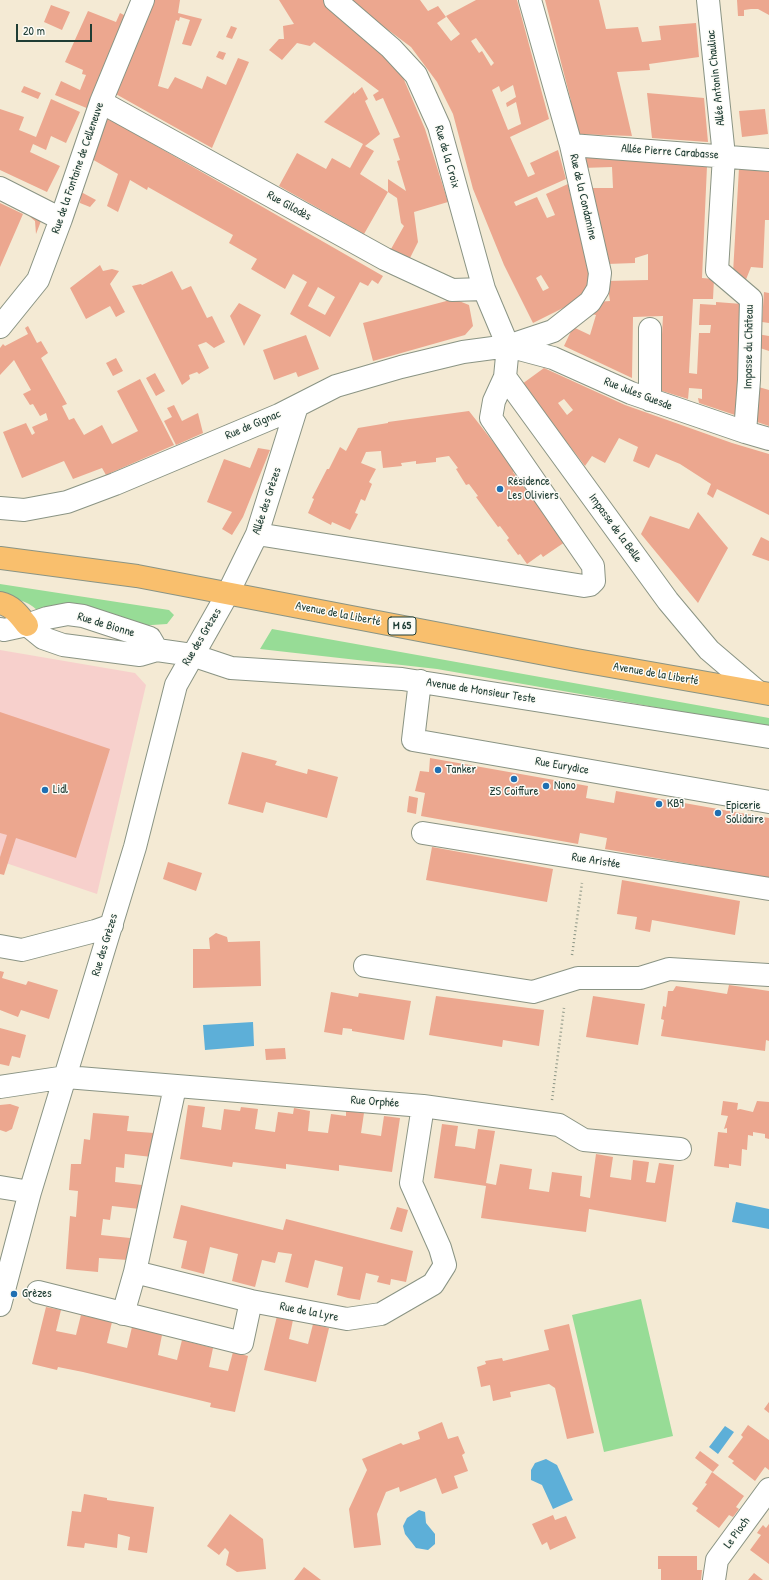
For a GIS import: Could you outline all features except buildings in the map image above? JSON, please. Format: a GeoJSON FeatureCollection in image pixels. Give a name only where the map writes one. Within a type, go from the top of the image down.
{"type":"FeatureCollection","features":[{"type":"Feature","properties":{"kind":"main road","name":"Avenue de la Liberté"},"geometry":{"type":"LineString","coordinates":[[0,558],[137,576],[576,660],[763,693]]}},
{"type":"Feature","properties":{"kind":"main road"},"geometry":{"type":"LineString","coordinates":[[0,603],[6,604],[16,611],[27,625]]}},
{"type":"Feature","properties":{"kind":"street","name":"Rue de la Fontaine de Celleneuve"},"geometry":{"type":"LineString","coordinates":[[0,327],[38,280],[61,219],[101,102],[143,0]]}},
{"type":"Feature","properties":{"kind":"street","name":"Rue de la Croix"},"geometry":{"type":"LineString","coordinates":[[335,0],[391,48],[416,76],[439,126],[484,289],[508,346]]}},
{"type":"Feature","properties":{"kind":"street","name":"Rue de la Condamine"},"geometry":{"type":"LineString","coordinates":[[508,346],[553,331],[590,302],[598,289],[600,274],[571,145],[530,0]]}},
{"type":"Feature","properties":{"kind":"street","name":"Allée Antonin Chauliac"},"geometry":{"type":"LineString","coordinates":[[708,0],[724,156]]}},
{"type":"Feature","properties":{"kind":"street","name":"Rue Gilodès"},"geometry":{"type":"LineString","coordinates":[[101,102],[385,259],[452,290],[484,289]]}},
{"type":"Feature","properties":{"kind":"street","name":"Allée Pierre Carabasse"},"geometry":{"type":"LineString","coordinates":[[571,145],[769,160]]}},
{"type":"Feature","properties":{"kind":"street","name":"Impasse du Château"},"geometry":{"type":"LineString","coordinates":[[724,156],[718,270],[751,299],[749,380],[745,432]]}},
{"type":"Feature","properties":{"kind":"street"},"geometry":{"type":"LineString","coordinates":[[0,188],[61,219]]}},
{"type":"Feature","properties":{"kind":"street"},"geometry":{"type":"LineString","coordinates":[[650,330],[650,400]]}},
{"type":"Feature","properties":{"kind":"street"},"geometry":{"type":"LineString","coordinates":[[257,534],[584,586],[590,585],[594,581],[593,566],[494,426],[491,418],[494,401],[505,376],[508,346]]}},
{"type":"Feature","properties":{"kind":"street","name":"Rue Jules Guesde"},"geometry":{"type":"LineString","coordinates":[[508,346],[553,358],[650,400],[769,439]]}},
{"type":"Feature","properties":{"kind":"street","name":"Rue de Gignac"},"geometry":{"type":"LineString","coordinates":[[0,508],[24,510],[67,502],[115,484],[297,406],[336,386],[401,366],[462,352],[508,346]]}},
{"type":"Feature","properties":{"kind":"street","name":"Impasse de la Belle"},"geometry":{"type":"LineString","coordinates":[[505,376],[668,601],[709,650],[763,693]]}},
{"type":"Feature","properties":{"kind":"street","name":"Allée des Grèzes"},"geometry":{"type":"LineString","coordinates":[[228,593],[257,534],[297,406]]}},
{"type":"Feature","properties":{"kind":"street","name":"Rue des Grèzes"},"geometry":{"type":"LineString","coordinates":[[0,1305],[30,1192],[135,847],[176,684],[228,593]]}},
{"type":"Feature","properties":{"kind":"street","name":"Rue de Bionne"},"geometry":{"type":"LineString","coordinates":[[0,629],[4,630],[27,625],[47,618],[68,614],[83,616],[150,638],[157,650]]}},
{"type":"Feature","properties":{"kind":"street","name":"Rue de Bionne"},"geometry":{"type":"LineString","coordinates":[[27,625],[43,638],[63,645],[140,655],[157,650],[192,655]]}},
{"type":"Feature","properties":{"kind":"street","name":"Avenue de Monsieur Teste"},"geometry":{"type":"LineString","coordinates":[[192,655],[231,668],[420,681],[769,738]]}},
{"type":"Feature","properties":{"kind":"street","name":"Rue Eurydice"},"geometry":{"type":"LineString","coordinates":[[420,681],[413,740],[769,802]]}},
{"type":"Feature","properties":{"kind":"street","name":"Rue Aristée"},"geometry":{"type":"LineString","coordinates":[[423,833],[769,889]]}},
{"type":"Feature","properties":{"kind":"street"},"geometry":{"type":"LineString","coordinates":[[0,946],[22,950],[95,931],[112,925]]}},
{"type":"Feature","properties":{"kind":"street"},"geometry":{"type":"LineString","coordinates":[[365,966],[533,992],[578,978],[640,978],[669,969],[769,975]]}},
{"type":"Feature","properties":{"kind":"street","name":"Rue Orphée"},"geometry":{"type":"LineString","coordinates":[[0,1087],[66,1077],[424,1106],[559,1125],[584,1140],[680,1149]]}},
{"type":"Feature","properties":{"kind":"street"},"geometry":{"type":"LineString","coordinates":[[123,1314],[135,1272],[175,1087]]}},
{"type":"Feature","properties":{"kind":"street","name":"Rue de la Lyre"},"geometry":{"type":"LineString","coordinates":[[135,1272],[251,1301],[347,1319],[381,1314],[433,1284],[444,1265],[440,1248],[411,1183],[424,1106]]}},
{"type":"Feature","properties":{"kind":"street"},"geometry":{"type":"LineString","coordinates":[[0,1187],[30,1192]]}},
{"type":"Feature","properties":{"kind":"street"},"geometry":{"type":"LineString","coordinates":[[38,1292],[242,1343],[251,1301]]}},
{"type":"Feature","properties":{"kind":"street","name":"Le Pioch"},"geometry":{"type":"LineString","coordinates":[[714,1580],[717,1560],[769,1489]]}},
{"type":"Feature","properties":{"kind":"shaded area"},"geometry":{"type":"Polygon","coordinates":[[[0,650],[135,673],[146,685],[97,894],[0,861],[0,650]]]}},
{"type":"Feature","properties":{"kind":"green space"},"geometry":{"type":"Polygon","coordinates":[[[0,584],[169,610],[174,615],[167,624],[137,626],[37,610],[15,598],[0,595],[0,584]]]}},
{"type":"Feature","properties":{"kind":"green space"},"geometry":{"type":"Polygon","coordinates":[[[272,629],[769,718],[769,727],[437,669],[260,649],[272,629]]]}},
{"type":"Feature","properties":{"kind":"green space"},"geometry":{"type":"Polygon","coordinates":[[[641,1299],[673,1436],[604,1452],[572,1315],[641,1299]]]}},
{"type":"Feature","properties":{"kind":"water"},"geometry":{"type":"Polygon","coordinates":[[[253,1022],[254,1046],[205,1050],[203,1025],[253,1022]]]}},
{"type":"Feature","properties":{"kind":"water"},"geometry":{"type":"Polygon","coordinates":[[[736,1202],[769,1209],[769,1229],[732,1222],[736,1202]]]}},
{"type":"Feature","properties":{"kind":"water"},"geometry":{"type":"Polygon","coordinates":[[[725,1426],[734,1432],[718,1454],[709,1447],[725,1426]]]}},
{"type":"Feature","properties":{"kind":"water"},"geometry":{"type":"Polygon","coordinates":[[[546,1459],[557,1465],[573,1500],[553,1509],[542,1485],[531,1480],[531,1470],[535,1463],[546,1459]]]}},
{"type":"Feature","properties":{"kind":"water"},"geometry":{"type":"Polygon","coordinates":[[[419,1510],[425,1512],[426,1523],[435,1534],[435,1544],[428,1550],[416,1548],[405,1534],[403,1526],[407,1518],[419,1510]]]}},
{"type":"Feature","properties":{"kind":"place","name":"Résidence Les Oliviers"},"geometry":{"type":"Point","coordinates":[500,489]}},
{"type":"Feature","properties":{"kind":"place","name":"Tanker"},"geometry":{"type":"Point","coordinates":[438,770]}},
{"type":"Feature","properties":{"kind":"place","name":"ZS Coiffure"},"geometry":{"type":"Point","coordinates":[514,779]}},
{"type":"Feature","properties":{"kind":"place","name":"Nono"},"geometry":{"type":"Point","coordinates":[546,786]}},
{"type":"Feature","properties":{"kind":"place","name":"Lidl"},"geometry":{"type":"Point","coordinates":[45,790]}},
{"type":"Feature","properties":{"kind":"place","name":"KB9"},"geometry":{"type":"Point","coordinates":[659,804]}},
{"type":"Feature","properties":{"kind":"place","name":"Epicerie Solidaire"},"geometry":{"type":"Point","coordinates":[718,813]}},
{"type":"Feature","properties":{"kind":"place","name":"Grèzes"},"geometry":{"type":"Point","coordinates":[14,1294]}}]}
